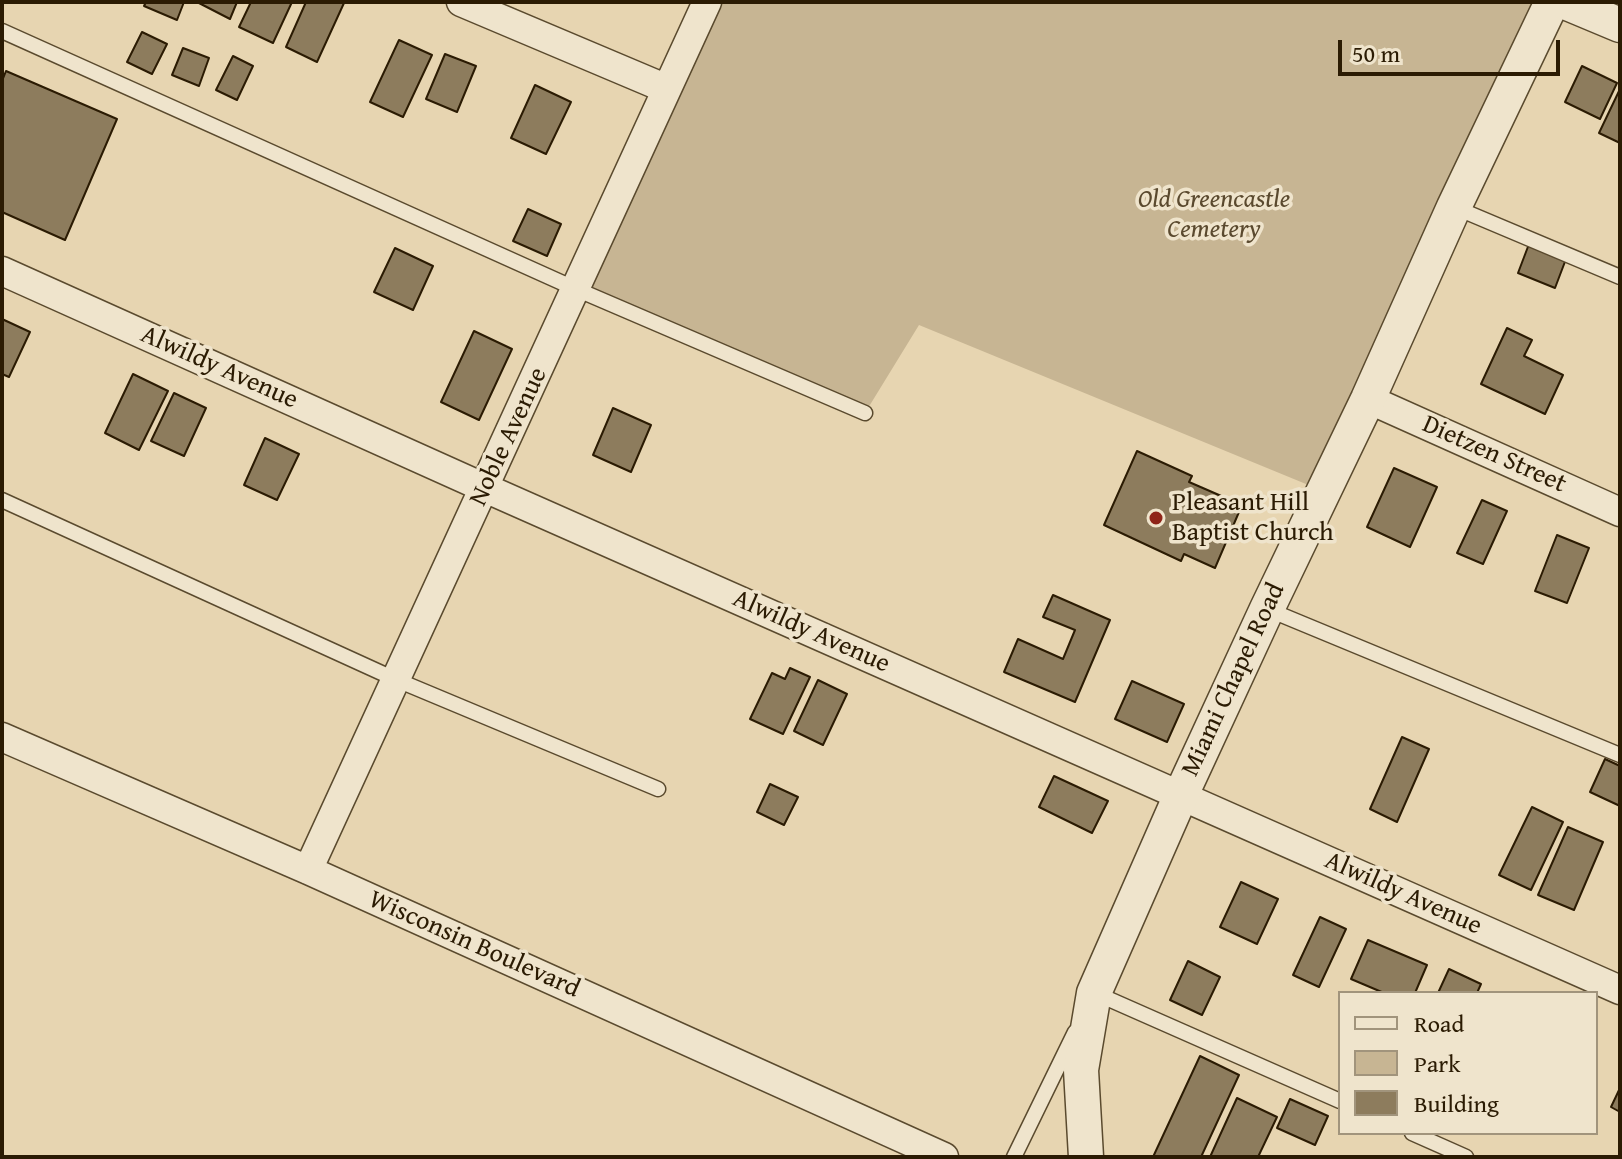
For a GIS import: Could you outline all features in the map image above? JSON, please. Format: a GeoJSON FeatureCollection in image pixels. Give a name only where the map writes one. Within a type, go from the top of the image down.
{"type":"FeatureCollection","features":[{"type":"Feature","properties":{"kind":"street"},"geometry":{"type":"LineString","coordinates":[[461,2],[667,89]]}},
{"type":"Feature","properties":{"kind":"street","name":"Noble Avenue"},"geometry":{"type":"LineString","coordinates":[[308,870],[707,2]]}},
{"type":"Feature","properties":{"kind":"street","name":"Miami Chapel Road"},"geometry":{"type":"LineString","coordinates":[[1086,1157],[1081,1070],[1094,993],[1181,795],[1552,2]]}},
{"type":"Feature","properties":{"kind":"street"},"geometry":{"type":"LineString","coordinates":[[1565,2],[1620,25]]}},
{"type":"Feature","properties":{"kind":"street","name":"Alwildy Avenue"},"geometry":{"type":"LineString","coordinates":[[2,271],[1620,990]]}},
{"type":"Feature","properties":{"kind":"street","name":"Dietzen Street"},"geometry":{"type":"LineString","coordinates":[[1368,399],[1620,512]]}},
{"type":"Feature","properties":{"kind":"street","name":"Wisconsin Boulevard"},"geometry":{"type":"LineString","coordinates":[[2,737],[308,870],[944,1157]]}},
{"type":"Feature","properties":{"kind":"lane"},"geometry":{"type":"LineString","coordinates":[[2,31],[576,289],[865,413]]}},
{"type":"Feature","properties":{"kind":"lane"},"geometry":{"type":"LineString","coordinates":[[1454,207],[1620,277]]}},
{"type":"Feature","properties":{"kind":"lane"},"geometry":{"type":"LineString","coordinates":[[2,500],[397,680],[658,789]]}},
{"type":"Feature","properties":{"kind":"lane"},"geometry":{"type":"LineString","coordinates":[[1267,609],[1620,755]]}},
{"type":"Feature","properties":{"kind":"lane"},"geometry":{"type":"LineString","coordinates":[[1014,1157],[1094,993],[1338,1100]]}},
{"type":"Feature","properties":{"kind":"lane"},"geometry":{"type":"LineString","coordinates":[[1416,1135],[1466,1157]]}},
{"type":"Feature","properties":{"kind":"green space","name":"Old Greencastle Cemetery"},"geometry":{"type":"Polygon","coordinates":[[[707,2],[1552,2],[1323,491],[919,325],[865,413],[576,289],[707,2]]]}},
{"type":"Feature","properties":{"kind":"building"},"geometry":{"type":"Polygon","coordinates":[[[146,2],[184,2],[177,20],[144,6],[146,2]]]}},
{"type":"Feature","properties":{"kind":"building"},"geometry":{"type":"Polygon","coordinates":[[[197,2],[237,2],[230,19],[197,2]]]}},
{"type":"Feature","properties":{"kind":"building"},"geometry":{"type":"Polygon","coordinates":[[[251,2],[292,2],[273,43],[239,27],[251,2]]]}},
{"type":"Feature","properties":{"kind":"building"},"geometry":{"type":"Polygon","coordinates":[[[306,2],[344,3],[317,62],[286,47],[306,2]]]}},
{"type":"Feature","properties":{"kind":"building"},"geometry":{"type":"Polygon","coordinates":[[[142,32],[167,44],[152,74],[127,62],[142,32]]]}},
{"type":"Feature","properties":{"kind":"building"},"geometry":{"type":"Polygon","coordinates":[[[399,40],[432,55],[403,117],[370,102],[399,40]]]}},
{"type":"Feature","properties":{"kind":"building"},"geometry":{"type":"Polygon","coordinates":[[[183,48],[209,58],[199,86],[172,75],[183,48]]]}},
{"type":"Feature","properties":{"kind":"building"},"geometry":{"type":"Polygon","coordinates":[[[445,54],[476,66],[457,112],[426,99],[445,54]]]}},
{"type":"Feature","properties":{"kind":"building"},"geometry":{"type":"Polygon","coordinates":[[[233,56],[253,66],[237,100],[216,90],[233,56]]]}},
{"type":"Feature","properties":{"kind":"building"},"geometry":{"type":"Polygon","coordinates":[[[1582,66],[1617,83],[1600,119],[1565,102],[1582,66]]]}},
{"type":"Feature","properties":{"kind":"building"},"geometry":{"type":"Polygon","coordinates":[[[6,71],[117,119],[65,240],[2,212],[2,81],[6,71]]]}},
{"type":"Feature","properties":{"kind":"building"},"geometry":{"type":"Polygon","coordinates":[[[535,85],[571,102],[546,154],[511,138],[535,85]]]}},
{"type":"Feature","properties":{"kind":"building"},"geometry":{"type":"Polygon","coordinates":[[[1620,89],[1620,143],[1599,133],[1620,89]]]}},
{"type":"Feature","properties":{"kind":"building"},"geometry":{"type":"Polygon","coordinates":[[[528,209],[561,224],[547,256],[513,241],[528,209]]]}},
{"type":"Feature","properties":{"kind":"building"},"geometry":{"type":"Polygon","coordinates":[[[1529,244],[1566,259],[1555,288],[1518,273],[1529,244]]]}},
{"type":"Feature","properties":{"kind":"building"},"geometry":{"type":"Polygon","coordinates":[[[395,248],[433,266],[413,310],[374,292],[395,248]]]}},
{"type":"Feature","properties":{"kind":"building"},"geometry":{"type":"Polygon","coordinates":[[[2,319],[30,332],[9,377],[2,374],[2,319]]]}},
{"type":"Feature","properties":{"kind":"building"},"geometry":{"type":"Polygon","coordinates":[[[1507,328],[1532,340],[1524,356],[1563,375],[1545,414],[1481,384],[1507,328]]]}},
{"type":"Feature","properties":{"kind":"building"},"geometry":{"type":"Polygon","coordinates":[[[474,331],[512,349],[479,420],[441,402],[474,331]]]}},
{"type":"Feature","properties":{"kind":"building"},"geometry":{"type":"Polygon","coordinates":[[[133,374],[168,391],[139,450],[105,433],[133,374]]]}},
{"type":"Feature","properties":{"kind":"building"},"geometry":{"type":"Polygon","coordinates":[[[174,393],[206,408],[184,456],[151,441],[174,393]]]}},
{"type":"Feature","properties":{"kind":"building"},"geometry":{"type":"Polygon","coordinates":[[[613,408],[651,425],[631,472],[593,455],[613,408]]]}},
{"type":"Feature","properties":{"kind":"building"},"geometry":{"type":"Polygon","coordinates":[[[265,438],[299,454],[277,500],[244,485],[265,438]]]}},
{"type":"Feature","properties":{"kind":"building"},"geometry":{"type":"Polygon","coordinates":[[[1137,451],[1192,476],[1189,482],[1242,505],[1215,568],[1184,554],[1181,561],[1104,525],[1137,451]]]}},
{"type":"Feature","properties":{"kind":"building"},"geometry":{"type":"Polygon","coordinates":[[[1394,468],[1437,487],[1410,547],[1367,527],[1394,468]]]}},
{"type":"Feature","properties":{"kind":"building"},"geometry":{"type":"Polygon","coordinates":[[[1482,500],[1507,511],[1483,564],[1457,553],[1482,500]]]}},
{"type":"Feature","properties":{"kind":"building"},"geometry":{"type":"Polygon","coordinates":[[[1557,535],[1589,548],[1567,603],[1535,591],[1557,535]]]}},
{"type":"Feature","properties":{"kind":"building"},"geometry":{"type":"Polygon","coordinates":[[[1053,595],[1110,620],[1075,702],[1004,672],[1018,639],[1063,659],[1075,630],[1043,617],[1053,595]]]}},
{"type":"Feature","properties":{"kind":"building"},"geometry":{"type":"Polygon","coordinates":[[[790,668],[810,677],[783,734],[750,719],[772,673],[785,679],[790,668]]]}},
{"type":"Feature","properties":{"kind":"building"},"geometry":{"type":"Polygon","coordinates":[[[818,680],[847,694],[823,745],[794,731],[818,680]]]}},
{"type":"Feature","properties":{"kind":"building"},"geometry":{"type":"Polygon","coordinates":[[[1132,681],[1184,704],[1167,742],[1115,719],[1132,681]]]}},
{"type":"Feature","properties":{"kind":"building"},"geometry":{"type":"Polygon","coordinates":[[[1402,737],[1429,749],[1397,822],[1370,809],[1402,737]]]}},
{"type":"Feature","properties":{"kind":"building"},"geometry":{"type":"Polygon","coordinates":[[[1605,759],[1620,766],[1620,806],[1590,792],[1605,759]]]}},
{"type":"Feature","properties":{"kind":"building"},"geometry":{"type":"Polygon","coordinates":[[[1054,776],[1108,801],[1092,833],[1039,807],[1054,776]]]}},
{"type":"Feature","properties":{"kind":"building"},"geometry":{"type":"Polygon","coordinates":[[[770,784],[798,797],[784,825],[757,812],[770,784]]]}},
{"type":"Feature","properties":{"kind":"building"},"geometry":{"type":"Polygon","coordinates":[[[1532,807],[1563,822],[1531,890],[1499,875],[1532,807]]]}},
{"type":"Feature","properties":{"kind":"building"},"geometry":{"type":"Polygon","coordinates":[[[1568,827],[1603,842],[1574,910],[1538,895],[1568,827]]]}},
{"type":"Feature","properties":{"kind":"building"},"geometry":{"type":"Polygon","coordinates":[[[1241,882],[1278,899],[1257,944],[1220,927],[1241,882]]]}},
{"type":"Feature","properties":{"kind":"building"},"geometry":{"type":"Polygon","coordinates":[[[1320,917],[1346,929],[1319,987],[1293,975],[1320,917]]]}},
{"type":"Feature","properties":{"kind":"building"},"geometry":{"type":"Polygon","coordinates":[[[1368,940],[1427,965],[1416,991],[1379,991],[1351,979],[1368,940]]]}},
{"type":"Feature","properties":{"kind":"building"},"geometry":{"type":"Polygon","coordinates":[[[1188,961],[1220,977],[1202,1015],[1170,1000],[1188,961]]]}},
{"type":"Feature","properties":{"kind":"building"},"geometry":{"type":"Polygon","coordinates":[[[1449,969],[1481,984],[1478,991],[1439,991],[1449,969]]]}},
{"type":"Feature","properties":{"kind":"building"},"geometry":{"type":"Polygon","coordinates":[[[1200,1056],[1239,1075],[1201,1157],[1153,1157],[1200,1056]]]}},
{"type":"Feature","properties":{"kind":"building"},"geometry":{"type":"Polygon","coordinates":[[[1620,1088],[1620,1112],[1611,1107],[1620,1088]]]}},
{"type":"Feature","properties":{"kind":"building"},"geometry":{"type":"Polygon","coordinates":[[[1237,1098],[1277,1117],[1258,1157],[1210,1157],[1237,1098]]]}},
{"type":"Feature","properties":{"kind":"building"},"geometry":{"type":"Polygon","coordinates":[[[1290,1099],[1328,1116],[1315,1145],[1277,1128],[1290,1099]]]}},
{"type":"Feature","properties":{"kind":"place","name":"Pleasant Hill Baptist Church"},"geometry":{"type":"Point","coordinates":[1156,518]}}]}
